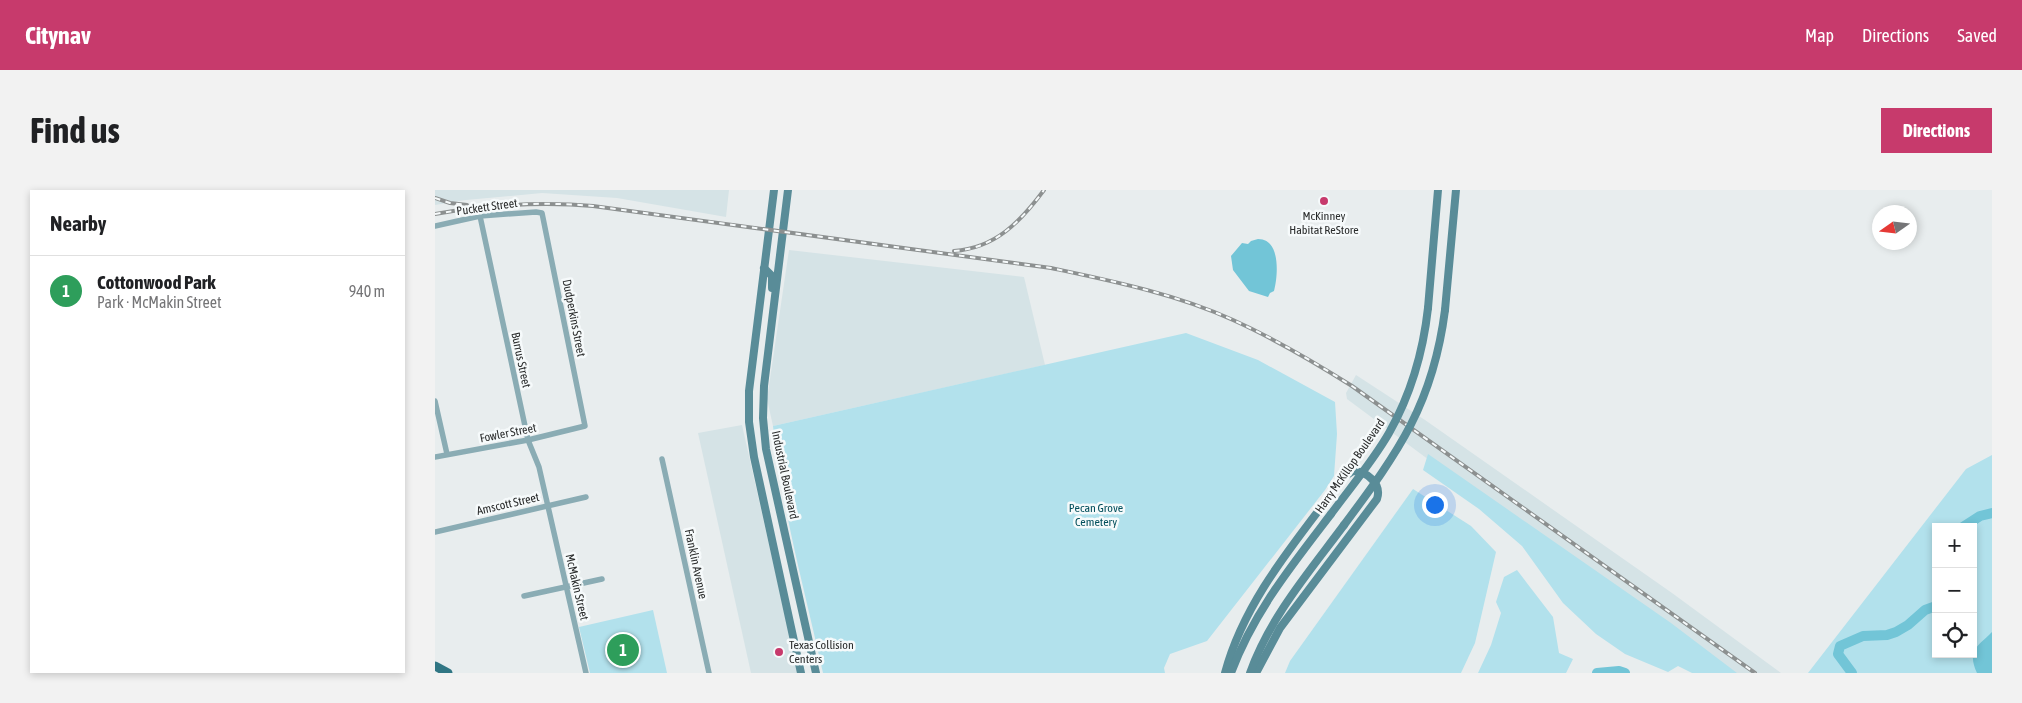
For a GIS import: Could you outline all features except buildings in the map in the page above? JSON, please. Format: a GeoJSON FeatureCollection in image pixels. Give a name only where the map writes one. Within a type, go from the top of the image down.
{"type":"FeatureCollection","features":[{"type":"Feature","properties":{"kind":"main road","name":"Industrial Boulevard"},"geometry":{"type":"LineString","coordinates":[[774,190],[749,391],[750,430],[755,465],[780,568],[801,673]]}},
{"type":"Feature","properties":{"kind":"main road","name":"Industrial Boulevard"},"geometry":{"type":"LineString","coordinates":[[788,190],[763,394],[764,429],[769,460],[816,673]]}},
{"type":"Feature","properties":{"kind":"main road","name":"Harry McKillop Boulevard"},"geometry":{"type":"LineString","coordinates":[[1231,673],[1243,643],[1267,599],[1380,446],[1400,412],[1418,364],[1428,308],[1438,190]]}},
{"type":"Feature","properties":{"kind":"main road"},"geometry":{"type":"LineString","coordinates":[[1250,673],[1278,614],[1393,458],[1421,404],[1439,353],[1445,310],[1456,190]]}},
{"type":"Feature","properties":{"kind":"main road"},"geometry":{"type":"LineString","coordinates":[[759,319],[773,318],[770,305],[772,278],[764,268]]}},
{"type":"Feature","properties":{"kind":"main road"},"geometry":{"type":"LineString","coordinates":[[1225,673],[1240,629],[1265,585],[1344,477],[1353,471],[1362,472],[1375,482],[1379,490],[1377,499],[1280,628],[1256,673]]}},
{"type":"Feature","properties":{"kind":"main road"},"geometry":{"type":"LineString","coordinates":[[780,568],[793,565]]}},
{"type":"Feature","properties":{"kind":"main road"},"geometry":{"type":"LineString","coordinates":[[783,586],[797,583]]}},
{"type":"Feature","properties":{"kind":"main road"},"geometry":{"type":"LineString","coordinates":[[798,658],[812,654]]}},
{"type":"Feature","properties":{"kind":"main road"},"geometry":{"type":"LineString","coordinates":[[435,666],[448,673]]}},
{"type":"Feature","properties":{"kind":"street","name":"Puckett Street"},"geometry":{"type":"LineString","coordinates":[[435,226],[480,216],[535,212],[542,214]]}},
{"type":"Feature","properties":{"kind":"street","name":"Dudperkins Street"},"geometry":{"type":"LineString","coordinates":[[542,214],[585,426]]}},
{"type":"Feature","properties":{"kind":"street","name":"Burrus Street"},"geometry":{"type":"LineString","coordinates":[[480,216],[528,440],[539,467],[548,506]]}},
{"type":"Feature","properties":{"kind":"street"},"geometry":{"type":"LineString","coordinates":[[435,401],[447,454]]}},
{"type":"Feature","properties":{"kind":"street","name":"Fowler Street"},"geometry":{"type":"LineString","coordinates":[[435,457],[528,440],[585,426]]}},
{"type":"Feature","properties":{"kind":"street","name":"Franklin Avenue"},"geometry":{"type":"LineString","coordinates":[[662,459],[709,673]]}},
{"type":"Feature","properties":{"kind":"street","name":"Amscott Street"},"geometry":{"type":"LineString","coordinates":[[435,532],[586,497]]}},
{"type":"Feature","properties":{"kind":"street","name":"McMakin Street"},"geometry":{"type":"LineString","coordinates":[[548,506],[586,673]]}},
{"type":"Feature","properties":{"kind":"street"},"geometry":{"type":"LineString","coordinates":[[524,596],[602,579]]}},
{"type":"Feature","properties":{"kind":"shaded area"},"geometry":{"type":"Polygon","coordinates":[[[435,190],[729,190],[726,217],[617,198],[542,193],[466,200],[435,205],[435,190]]]}},
{"type":"Feature","properties":{"kind":"shaded area"},"geometry":{"type":"Polygon","coordinates":[[[1258,239],[1271,245],[1276,259],[1277,268],[1274,291],[1268,297],[1249,291],[1233,270],[1231,256],[1242,243],[1248,244],[1258,239]]]}},
{"type":"Feature","properties":{"kind":"shaded area"},"geometry":{"type":"Polygon","coordinates":[[[789,250],[1024,277],[1045,365],[773,426],[767,399],[789,250]]]}},
{"type":"Feature","properties":{"kind":"shaded area"},"geometry":{"type":"Polygon","coordinates":[[[1356,375],[1425,420],[1672,593],[1781,673],[1724,673],[1464,486],[1347,399],[1346,393],[1356,375]]]}},
{"type":"Feature","properties":{"kind":"shaded area"},"geometry":{"type":"Polygon","coordinates":[[[742,425],[798,673],[751,673],[698,433],[742,425]]]}},
{"type":"Feature","properties":{"kind":"shaded area"},"geometry":{"type":"Polygon","coordinates":[[[1992,632],[1992,673],[1977,673],[1973,658],[1977,658],[1978,646],[1992,632]]]}},
{"type":"Feature","properties":{"kind":"green space","name":"Pecan Grove Cemetery"},"geometry":{"type":"Polygon","coordinates":[[[1186,333],[1258,360],[1335,402],[1337,434],[1334,476],[1207,641],[1170,654],[1164,668],[1165,673],[823,673],[788,519],[773,426],[1186,333]]]}},
{"type":"Feature","properties":{"kind":"green space"},"geometry":{"type":"Polygon","coordinates":[[[1428,454],[1671,623],[1737,673],[1692,673],[1678,666],[1668,672],[1625,654],[1596,634],[1563,603],[1522,546],[1479,509],[1423,470],[1428,454]]]}},
{"type":"Feature","properties":{"kind":"green space"},"geometry":{"type":"Polygon","coordinates":[[[1992,455],[1992,673],[1808,673],[1966,469],[1992,455]]]}},
{"type":"Feature","properties":{"kind":"green space"},"geometry":{"type":"Polygon","coordinates":[[[1413,489],[1471,526],[1496,552],[1475,643],[1461,673],[1285,673],[1290,661],[1413,489]]]}},
{"type":"Feature","properties":{"kind":"green space"},"geometry":{"type":"Polygon","coordinates":[[[1517,570],[1553,617],[1559,653],[1573,659],[1566,673],[1478,673],[1491,645],[1501,613],[1496,602],[1504,577],[1517,570]]]}},
{"type":"Feature","properties":{"kind":"green space"},"geometry":{"type":"Polygon","coordinates":[[[653,610],[667,673],[590,673],[579,627],[653,610]]]}},
{"type":"Feature","properties":{"kind":"waterway"},"geometry":{"type":"LineString","coordinates":[[1969,523],[1980,516],[1992,513]]}},
{"type":"Feature","properties":{"kind":"waterway"},"geometry":{"type":"LineString","coordinates":[[1852,673],[1838,654],[1840,646],[1863,636],[1887,635],[1896,632],[1908,625],[1925,610],[1932,607]]}},
{"type":"Feature","properties":{"kind":"waterway"},"geometry":{"type":"LineString","coordinates":[[1597,673],[1619,671],[1625,673]]}},
{"type":"Feature","properties":{"kind":"railway"},"geometry":{"type":"LineString","coordinates":[[954,251],[983,245],[995,239],[1016,222],[1044,190]]}},
{"type":"Feature","properties":{"kind":"railway"},"geometry":{"type":"LineString","coordinates":[[435,198],[450,203],[467,205]]}},
{"type":"Feature","properties":{"kind":"railway"},"geometry":{"type":"LineString","coordinates":[[435,214],[474,208],[514,205],[593,206],[1051,268],[1143,289],[1189,303],[1233,320],[1264,335],[1352,386],[1755,673]]}},
{"type":"Feature","properties":{"kind":"place","name":"McKinney Habitat ReStore"},"geometry":{"type":"Point","coordinates":[1324,201]}},
{"type":"Feature","properties":{"kind":"place","name":"Cottonwood Park"},"geometry":{"type":"Point","coordinates":[623,650]}},
{"type":"Feature","properties":{"kind":"place","name":"Texas Collision Centers"},"geometry":{"type":"Point","coordinates":[779,652]}}]}
